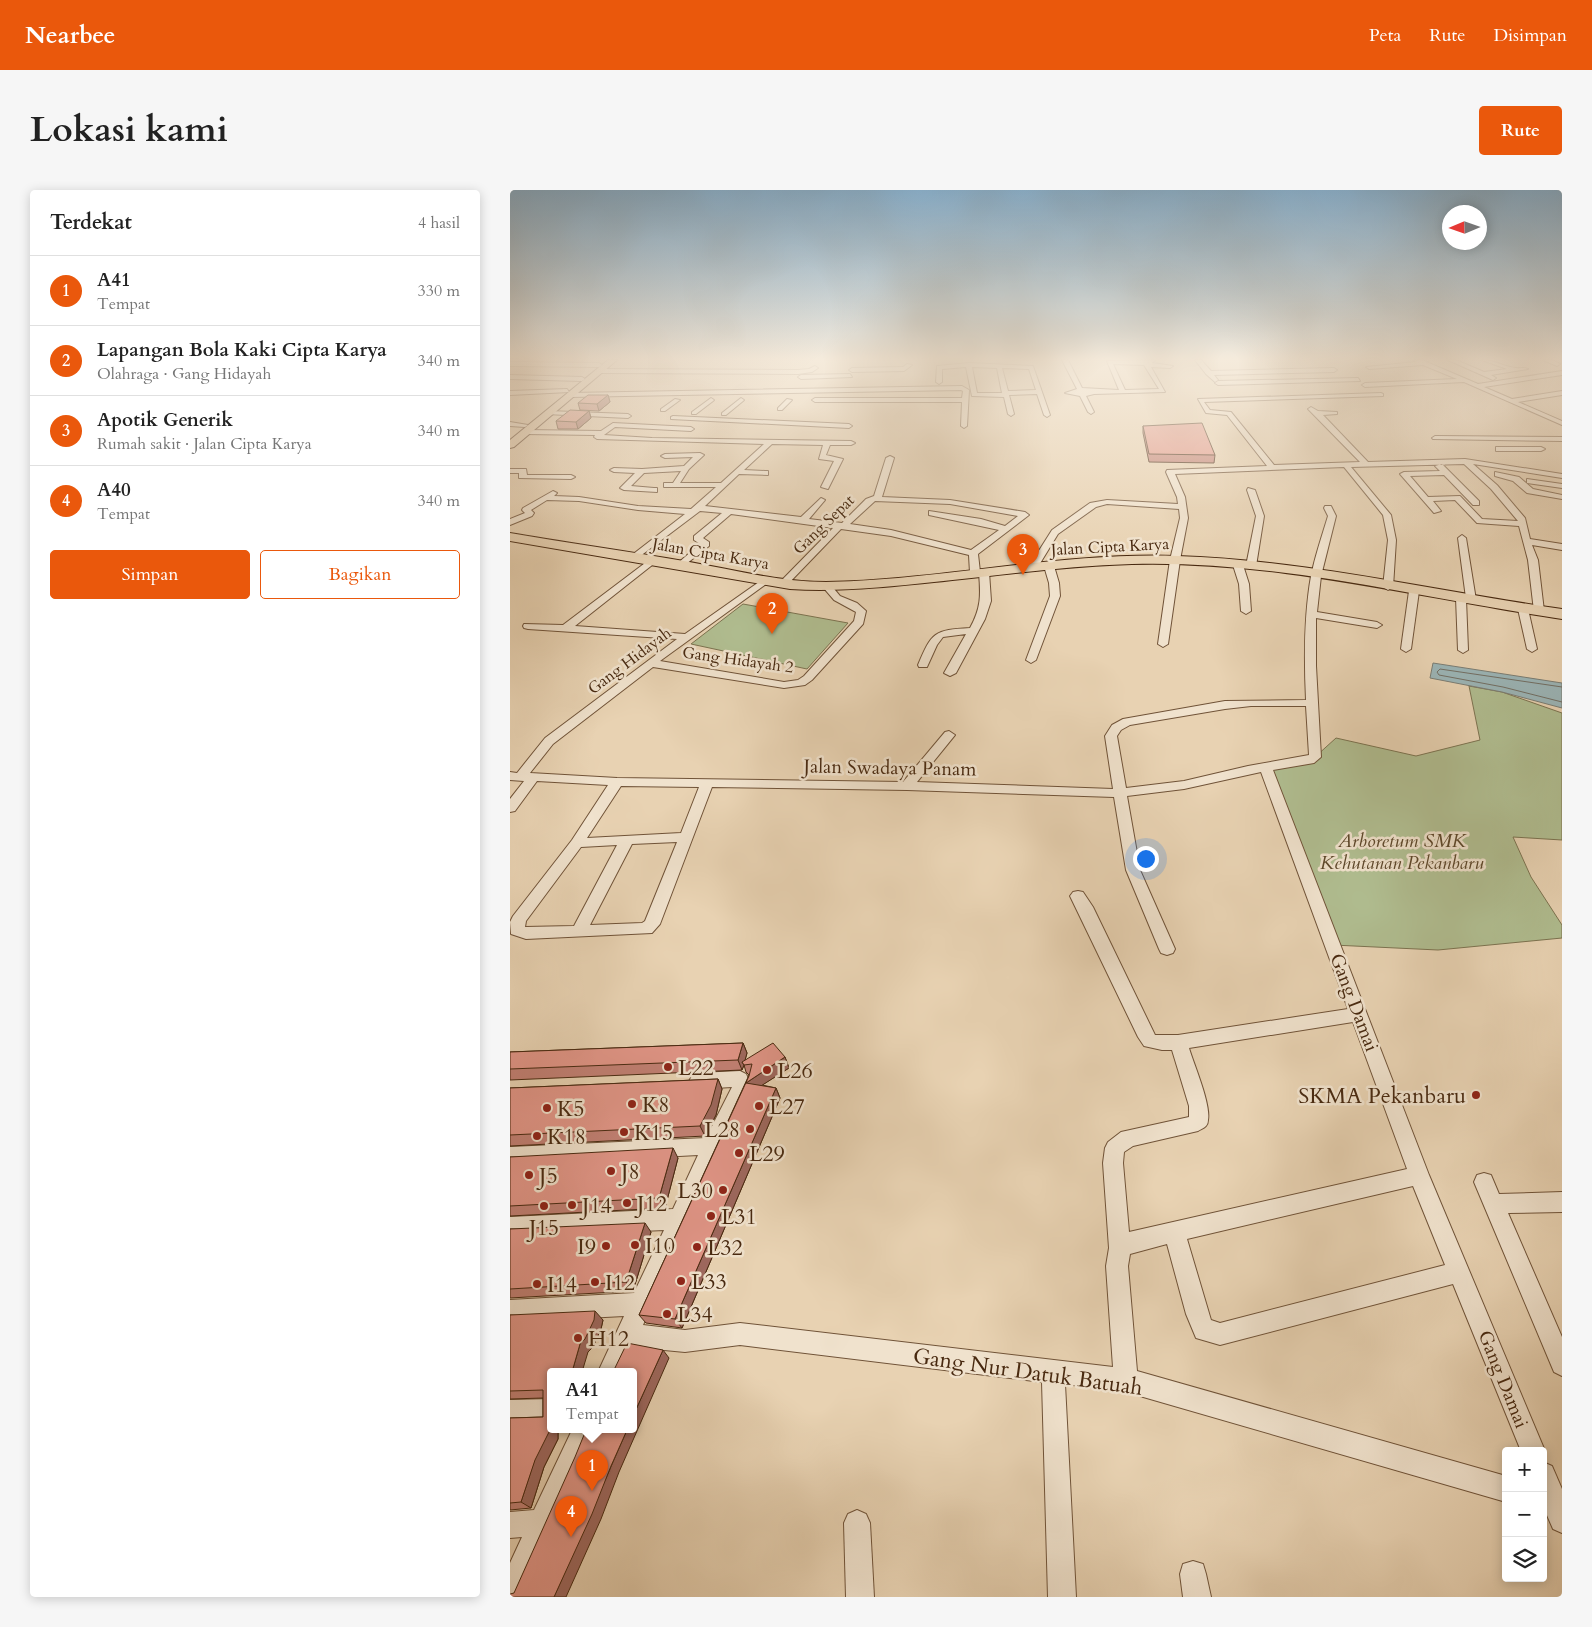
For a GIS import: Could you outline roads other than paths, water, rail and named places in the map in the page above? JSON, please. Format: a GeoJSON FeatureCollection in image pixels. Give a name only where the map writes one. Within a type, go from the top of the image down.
{"type":"FeatureCollection","features":[{"type":"Feature","properties":{"kind":"main road"},"geometry":{"type":"LineString","coordinates":[[510,445],[528,426]]}},
{"type":"Feature","properties":{"kind":"main road"},"geometry":{"type":"LineString","coordinates":[[510,437],[529,426]]}},
{"type":"Feature","properties":{"kind":"main road","name":"Jalan Cipta Karya"},"geometry":{"type":"LineString","coordinates":[[511,538],[784,583],[827,586],[1093,562],[1175,560],[1244,565],[1562,614]]}},
{"type":"Feature","properties":{"kind":"street"},"geometry":{"type":"LineString","coordinates":[[516,426],[525,428],[601,433]]}},
{"type":"Feature","properties":{"kind":"street"},"geometry":{"type":"LineString","coordinates":[[612,426],[597,437],[652,440],[769,440],[851,443]]}},
{"type":"Feature","properties":{"kind":"street"},"geometry":{"type":"LineString","coordinates":[[626,426],[691,429]]}},
{"type":"Feature","properties":{"kind":"street"},"geometry":{"type":"LineString","coordinates":[[779,430],[783,426]]}},
{"type":"Feature","properties":{"kind":"street"},"geometry":{"type":"LineString","coordinates":[[842,426],[849,426]]}},
{"type":"Feature","properties":{"kind":"street"},"geometry":{"type":"LineString","coordinates":[[1239,426],[1272,469]]}},
{"type":"Feature","properties":{"kind":"street"},"geometry":{"type":"LineString","coordinates":[[1329,426],[1366,464]]}},
{"type":"Feature","properties":{"kind":"street"},"geometry":{"type":"LineString","coordinates":[[1436,438],[1562,439]]}},
{"type":"Feature","properties":{"kind":"street"},"geometry":{"type":"LineString","coordinates":[[1505,438],[1518,449]]}},
{"type":"Feature","properties":{"kind":"street"},"geometry":{"type":"LineString","coordinates":[[1552,439],[1562,446]]}},
{"type":"Feature","properties":{"kind":"street"},"geometry":{"type":"LineString","coordinates":[[635,557],[695,510],[769,440]]}},
{"type":"Feature","properties":{"kind":"street"},"geometry":{"type":"LineString","coordinates":[[825,487],[839,458],[822,456],[827,442]]}},
{"type":"Feature","properties":{"kind":"street"},"geometry":{"type":"LineString","coordinates":[[1499,450],[1541,449]]}},
{"type":"Feature","properties":{"kind":"street"},"geometry":{"type":"LineString","coordinates":[[665,456],[700,455],[686,468],[675,485]]}},
{"type":"Feature","properties":{"kind":"street","name":"Gang Sepat"},"geometry":{"type":"LineString","coordinates":[[784,583],[841,526],[873,499],[878,497],[890,458]]}},
{"type":"Feature","properties":{"kind":"street"},"geometry":{"type":"LineString","coordinates":[[1435,461],[1439,475],[1495,522]]}},
{"type":"Feature","properties":{"kind":"street"},"geometry":{"type":"LineString","coordinates":[[1465,461],[1494,487],[1522,520],[1526,541],[1533,560],[1538,611]]}},
{"type":"Feature","properties":{"kind":"street"},"geometry":{"type":"LineString","coordinates":[[1164,644],[1175,560],[1184,518],[1181,498],[1170,472],[1465,461],[1562,476]]}},
{"type":"Feature","properties":{"kind":"street"},"geometry":{"type":"LineString","coordinates":[[1492,464],[1497,474],[1562,486]]}},
{"type":"Feature","properties":{"kind":"street"},"geometry":{"type":"LineString","coordinates":[[1346,465],[1387,514],[1392,540],[1388,587]]}},
{"type":"Feature","properties":{"kind":"street"},"geometry":{"type":"LineString","coordinates":[[614,470],[642,471],[686,468]]}},
{"type":"Feature","properties":{"kind":"street"},"geometry":{"type":"LineString","coordinates":[[510,471],[523,471],[522,476],[527,477],[571,477]]}},
{"type":"Feature","properties":{"kind":"street"},"geometry":{"type":"LineString","coordinates":[[642,471],[624,488],[723,485]]}},
{"type":"Feature","properties":{"kind":"street"},"geometry":{"type":"LineString","coordinates":[[736,472],[765,473]]}},
{"type":"Feature","properties":{"kind":"street"},"geometry":{"type":"LineString","coordinates":[[1437,511],[1404,474],[1439,475]]}},
{"type":"Feature","properties":{"kind":"street"},"geometry":{"type":"LineString","coordinates":[[1516,479],[1530,491],[1562,497]]}},
{"type":"Feature","properties":{"kind":"street"},"geometry":{"type":"LineString","coordinates":[[1246,611],[1244,565],[1260,516],[1252,490]]}},
{"type":"Feature","properties":{"kind":"street"},"geometry":{"type":"LineString","coordinates":[[510,522],[529,514],[526,511],[555,492]]}},
{"type":"Feature","properties":{"kind":"street"},"geometry":{"type":"LineString","coordinates":[[1426,499],[1454,495],[1480,521],[1522,524]]}},
{"type":"Feature","properties":{"kind":"street"},"geometry":{"type":"LineString","coordinates":[[546,498],[604,502],[624,506],[730,511],[803,520],[891,533],[973,553],[1026,516],[950,502],[873,499]]}},
{"type":"Feature","properties":{"kind":"street"},"geometry":{"type":"LineString","coordinates":[[803,520],[821,500]]}},
{"type":"Feature","properties":{"kind":"street"},"geometry":{"type":"LineString","coordinates":[[517,502],[534,505]]}},
{"type":"Feature","properties":{"kind":"street"},"geometry":{"type":"LineString","coordinates":[[586,510],[604,502]]}},
{"type":"Feature","properties":{"kind":"street"},"geometry":{"type":"LineString","coordinates":[[1033,568],[1056,532],[1093,505],[1107,502],[1182,507]]}},
{"type":"Feature","properties":{"kind":"street"},"geometry":{"type":"LineString","coordinates":[[608,513],[624,506]]}},
{"type":"Feature","properties":{"kind":"street"},"geometry":{"type":"LineString","coordinates":[[1266,768],[1310,760],[1315,757],[1311,703],[1312,614],[1316,576],[1332,516],[1328,508]]}},
{"type":"Feature","properties":{"kind":"street"},"geometry":{"type":"LineString","coordinates":[[681,565],[706,544],[697,538],[730,511]]}},
{"type":"Feature","properties":{"kind":"street"},"geometry":{"type":"LineString","coordinates":[[932,513],[1007,529]]}},
{"type":"Feature","properties":{"kind":"street"},"geometry":{"type":"LineString","coordinates":[[1462,538],[1466,599],[1463,650]]}},
{"type":"Feature","properties":{"kind":"street"},"geometry":{"type":"LineString","coordinates":[[1526,541],[1562,547]]}},
{"type":"Feature","properties":{"kind":"street"},"geometry":{"type":"LineString","coordinates":[[950,673],[980,619],[986,601],[973,553]]}},
{"type":"Feature","properties":{"kind":"street"},"geometry":{"type":"LineString","coordinates":[[566,628],[653,560]]}},
{"type":"Feature","properties":{"kind":"street"},"geometry":{"type":"LineString","coordinates":[[1031,660],[1055,596],[1054,583],[1049,566]]}},
{"type":"Feature","properties":{"kind":"street","name":"Gang Hidayah"},"geometry":{"type":"LineString","coordinates":[[510,808],[522,776],[549,741],[651,663],[766,580]]}},
{"type":"Feature","properties":{"kind":"street","name":"Gang Hidayah 2"},"geometry":{"type":"LineString","coordinates":[[651,663],[784,685],[801,684],[859,622],[861,611],[837,598],[827,586]]}},
{"type":"Feature","properties":{"kind":"street"},"geometry":{"type":"LineString","coordinates":[[1406,649],[1414,591]]}},
{"type":"Feature","properties":{"kind":"street"},"geometry":{"type":"LineString","coordinates":[[1523,609],[1532,649]]}},
{"type":"Feature","properties":{"kind":"street"},"geometry":{"type":"LineString","coordinates":[[1312,614],[1377,625]]}},
{"type":"Feature","properties":{"kind":"street"},"geometry":{"type":"LineString","coordinates":[[528,626],[687,637]]}},
{"type":"Feature","properties":{"kind":"street"},"geometry":{"type":"LineString","coordinates":[[923,665],[935,638],[940,634],[974,631]]}},
{"type":"Feature","properties":{"kind":"street"},"geometry":{"type":"LineString","coordinates":[[1167,949],[1133,870],[1111,736],[1116,728],[1127,722],[1225,705],[1311,703]]}},
{"type":"Feature","properties":{"kind":"street"},"geometry":{"type":"LineString","coordinates":[[907,786],[949,735]]}},
{"type":"Feature","properties":{"kind":"street","name":"Jalan Swadaya Panam"},"geometry":{"type":"LineString","coordinates":[[522,776],[617,782],[907,786],[1119,793],[1184,785],[1266,768]]}},
{"type":"Feature","properties":{"kind":"street","name":"Gang Damai"},"geometry":{"type":"LineString","coordinates":[[1266,768],[1419,1175],[1531,1447]]}},
{"type":"Feature","properties":{"kind":"street"},"geometry":{"type":"LineString","coordinates":[[617,782],[577,843],[518,920],[517,930],[526,933],[639,931],[646,929],[652,924],[707,783]]}},
{"type":"Feature","properties":{"kind":"street"},"geometry":{"type":"LineString","coordinates":[[577,843],[686,837]]}},
{"type":"Feature","properties":{"kind":"street"},"geometry":{"type":"LineString","coordinates":[[579,931],[627,840]]}},
{"type":"Feature","properties":{"kind":"street"},"geometry":{"type":"LineString","coordinates":[[1078,896],[1150,1041],[1178,1042],[1359,1014]]}},
{"type":"Feature","properties":{"kind":"street"},"geometry":{"type":"LineString","coordinates":[[1126,1380],[1117,1266],[1120,1248],[1113,1163],[1115,1148],[1128,1138],[1191,1125],[1199,1121],[1198,1106],[1178,1042]]}},
{"type":"Feature","properties":{"kind":"street"},"geometry":{"type":"LineString","coordinates":[[612,1368],[712,1146],[742,1085],[740,1079],[680,1082]]}},
{"type":"Feature","properties":{"kind":"street"},"geometry":{"type":"LineString","coordinates":[[510,1156],[712,1146]]}},
{"type":"Feature","properties":{"kind":"street"},"geometry":{"type":"LineString","coordinates":[[1120,1248],[1131,1242],[1419,1175]]}},
{"type":"Feature","properties":{"kind":"street"},"geometry":{"type":"LineString","coordinates":[[1484,1182],[1562,1364]]}},
{"type":"Feature","properties":{"kind":"street"},"geometry":{"type":"LineString","coordinates":[[1493,1204],[1562,1202]]}},
{"type":"Feature","properties":{"kind":"street"},"geometry":{"type":"LineString","coordinates":[[510,1226],[680,1219]]}},
{"type":"Feature","properties":{"kind":"street"},"geometry":{"type":"LineString","coordinates":[[1174,1232],[1197,1314],[1204,1330],[1220,1334],[1459,1272]]}},
{"type":"Feature","properties":{"kind":"street"},"geometry":{"type":"LineString","coordinates":[[510,1311],[641,1304]]}},
{"type":"Feature","properties":{"kind":"street","name":"Gang Nur Datuk Batuah"},"geometry":{"type":"LineString","coordinates":[[627,1335],[685,1341],[740,1334],[1126,1380],[1502,1488]]}},
{"type":"Feature","properties":{"kind":"street"},"geometry":{"type":"LineString","coordinates":[[1053,1371],[1062,1597]]}},
{"type":"Feature","properties":{"kind":"street"},"geometry":{"type":"LineString","coordinates":[[510,1412],[547,1411]]}},
{"type":"Feature","properties":{"kind":"street"},"geometry":{"type":"LineString","coordinates":[[510,1594],[583,1433]]}},
{"type":"Feature","properties":{"kind":"street"},"geometry":{"type":"LineString","coordinates":[[1547,1487],[1553,1507]]}},
{"type":"Feature","properties":{"kind":"street"},"geometry":{"type":"LineString","coordinates":[[510,1525],[542,1523]]}},
{"type":"Feature","properties":{"kind":"street"},"geometry":{"type":"LineString","coordinates":[[857,1523],[860,1597]]}},
{"type":"Feature","properties":{"kind":"water"},"geometry":{"type":"Polygon","coordinates":[[[1433,663],[1562,683],[1562,708],[1502,692],[1430,678],[1433,663]]]}},
{"type":"Feature","properties":{"kind":"place","name":"Apotik Generik"},"geometry":{"type":"Point","coordinates":[1023,575]}},
{"type":"Feature","properties":{"kind":"place","name":"Lapangan Bola Kaki Cipta Karya"},"geometry":{"type":"Point","coordinates":[772,634]}},
{"type":"Feature","properties":{"kind":"place","name":"L22"},"geometry":{"type":"Point","coordinates":[668,1067]}},
{"type":"Feature","properties":{"kind":"place","name":"L26"},"geometry":{"type":"Point","coordinates":[767,1070]}},
{"type":"Feature","properties":{"kind":"place","name":"SKMA Pekanbaru"},"geometry":{"type":"Point","coordinates":[1476,1095]}},
{"type":"Feature","properties":{"kind":"place","name":"K8"},"geometry":{"type":"Point","coordinates":[632,1104]}},
{"type":"Feature","properties":{"kind":"place","name":"L27"},"geometry":{"type":"Point","coordinates":[759,1106]}},
{"type":"Feature","properties":{"kind":"place","name":"K5"},"geometry":{"type":"Point","coordinates":[547,1108]}},
{"type":"Feature","properties":{"kind":"place","name":"L28"},"geometry":{"type":"Point","coordinates":[750,1129]}},
{"type":"Feature","properties":{"kind":"place","name":"K15"},"geometry":{"type":"Point","coordinates":[624,1132]}},
{"type":"Feature","properties":{"kind":"place","name":"K18"},"geometry":{"type":"Point","coordinates":[537,1136]}},
{"type":"Feature","properties":{"kind":"place","name":"L29"},"geometry":{"type":"Point","coordinates":[739,1153]}},
{"type":"Feature","properties":{"kind":"place","name":"J8"},"geometry":{"type":"Point","coordinates":[611,1171]}},
{"type":"Feature","properties":{"kind":"place","name":"J5"},"geometry":{"type":"Point","coordinates":[529,1175]}},
{"type":"Feature","properties":{"kind":"place","name":"L30"},"geometry":{"type":"Point","coordinates":[723,1190]}},
{"type":"Feature","properties":{"kind":"place","name":"J12"},"geometry":{"type":"Point","coordinates":[627,1203]}},
{"type":"Feature","properties":{"kind":"place","name":"J14"},"geometry":{"type":"Point","coordinates":[572,1205]}},
{"type":"Feature","properties":{"kind":"place","name":"J15"},"geometry":{"type":"Point","coordinates":[544,1206]}},
{"type":"Feature","properties":{"kind":"place","name":"L31"},"geometry":{"type":"Point","coordinates":[711,1216]}},
{"type":"Feature","properties":{"kind":"place","name":"I10"},"geometry":{"type":"Point","coordinates":[635,1245]}},
{"type":"Feature","properties":{"kind":"place","name":"I9"},"geometry":{"type":"Point","coordinates":[606,1246]}},
{"type":"Feature","properties":{"kind":"place","name":"L32"},"geometry":{"type":"Point","coordinates":[697,1247]}},
{"type":"Feature","properties":{"kind":"place","name":"L33"},"geometry":{"type":"Point","coordinates":[681,1281]}},
{"type":"Feature","properties":{"kind":"place","name":"I12"},"geometry":{"type":"Point","coordinates":[595,1282]}},
{"type":"Feature","properties":{"kind":"place","name":"I14"},"geometry":{"type":"Point","coordinates":[537,1284]}},
{"type":"Feature","properties":{"kind":"place","name":"L34"},"geometry":{"type":"Point","coordinates":[667,1314]}},
{"type":"Feature","properties":{"kind":"place","name":"H12"},"geometry":{"type":"Point","coordinates":[578,1338]}},
{"type":"Feature","properties":{"kind":"place","name":"A41"},"geometry":{"type":"Point","coordinates":[592,1491]}},
{"type":"Feature","properties":{"kind":"place","name":"A40"},"geometry":{"type":"Point","coordinates":[571,1537]}},
{"type":"Feature","properties":{"kind":"park label","name":"Arboretum SMK Kehutanan Pekanbaru"},"geometry":{"type":"Point","coordinates":[1402,851]}}]}
